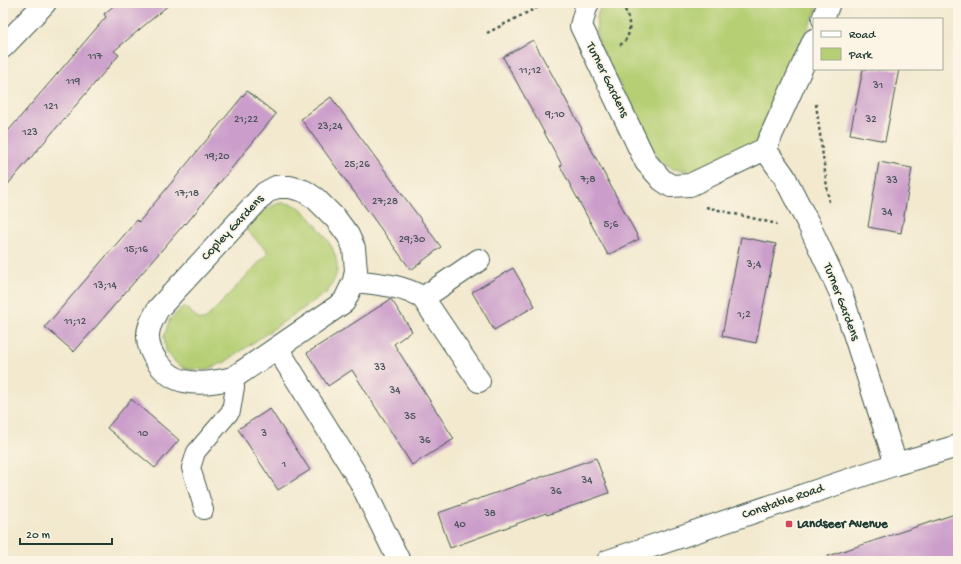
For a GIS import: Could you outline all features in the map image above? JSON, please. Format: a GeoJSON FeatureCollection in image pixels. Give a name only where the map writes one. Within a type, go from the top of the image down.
{"type":"FeatureCollection","features":[{"type":"Feature","properties":{"kind":"street"},"geometry":{"type":"LineString","coordinates":[[3,47],[45,3]]}},
{"type":"Feature","properties":{"kind":"street","name":"Turner Gardens"},"geometry":{"type":"LineString","coordinates":[[588,3],[581,26],[646,162],[662,180],[671,186],[690,185],[765,149],[784,176],[842,296],[896,464]]}},
{"type":"Feature","properties":{"kind":"street"},"geometry":{"type":"LineString","coordinates":[[823,18],[829,3]]}},
{"type":"Feature","properties":{"kind":"street"},"geometry":{"type":"LineString","coordinates":[[765,149],[813,42]]}},
{"type":"Feature","properties":{"kind":"street","name":"Copley Gardens"},"geometry":{"type":"LineString","coordinates":[[276,187],[290,187],[304,191],[316,199],[336,219],[348,235],[354,248],[356,270],[354,281],[344,302],[233,378],[202,383],[182,381],[161,367],[153,355],[149,345],[148,334],[150,323],[158,309],[265,193],[276,187]]}},
{"type":"Feature","properties":{"kind":"street"},"geometry":{"type":"LineString","coordinates":[[423,298],[479,260]]}},
{"type":"Feature","properties":{"kind":"street"},"geometry":{"type":"LineString","coordinates":[[354,281],[386,285],[411,291],[423,298],[479,381]]}},
{"type":"Feature","properties":{"kind":"street"},"geometry":{"type":"LineString","coordinates":[[277,348],[360,481],[399,561]]}},
{"type":"Feature","properties":{"kind":"street","name":"Constable Road"},"geometry":{"type":"LineString","coordinates":[[608,561],[896,464],[958,446]]}},
{"type":"Feature","properties":{"kind":"lane"},"geometry":{"type":"LineString","coordinates":[[204,510],[191,468],[196,452],[231,411],[235,387],[233,378]]}},
{"type":"Feature","properties":{"kind":"path"},"geometry":{"type":"LineString","coordinates":[[487,33],[546,3]]}},
{"type":"Feature","properties":{"kind":"path"},"geometry":{"type":"LineString","coordinates":[[598,60],[624,42],[630,30],[628,16],[622,3]]}},
{"type":"Feature","properties":{"kind":"path"},"geometry":{"type":"LineString","coordinates":[[815,99],[830,209]]}},
{"type":"Feature","properties":{"kind":"path"},"geometry":{"type":"LineString","coordinates":[[703,207],[791,227],[809,225]]}},
{"type":"Feature","properties":{"kind":"green space"},"geometry":{"type":"Polygon","coordinates":[[[603,3],[819,3],[755,145],[701,168],[678,170],[669,167],[659,160],[599,44],[597,18],[603,3]]]}},
{"type":"Feature","properties":{"kind":"green space"},"geometry":{"type":"Polygon","coordinates":[[[280,203],[293,205],[300,208],[311,219],[329,242],[337,262],[337,270],[329,290],[225,362],[206,370],[186,369],[176,363],[166,351],[164,336],[170,319],[184,306],[200,320],[205,320],[267,254],[267,250],[246,230],[261,214],[280,203]]]}},
{"type":"Feature","properties":{"kind":"building"},"geometry":{"type":"Polygon","coordinates":[[[117,3],[171,3],[114,51],[119,55],[3,190],[3,137],[106,17],[104,14],[117,3]]]}},
{"type":"Feature","properties":{"kind":"building"},"geometry":{"type":"Polygon","coordinates":[[[533,40],[582,129],[581,130],[639,239],[608,255],[560,166],[562,165],[503,57],[533,40]]]}},
{"type":"Feature","properties":{"kind":"building"},"geometry":{"type":"Polygon","coordinates":[[[863,70],[899,70],[885,141],[850,134],[863,70]]]}},
{"type":"Feature","properties":{"kind":"building"},"geometry":{"type":"Polygon","coordinates":[[[247,91],[276,114],[186,224],[185,223],[74,352],[45,327],[137,220],[139,222],[247,91]]]}},
{"type":"Feature","properties":{"kind":"building"},"geometry":{"type":"Polygon","coordinates":[[[331,97],[441,247],[411,270],[301,119],[331,97]]]}},
{"type":"Feature","properties":{"kind":"building"},"geometry":{"type":"Polygon","coordinates":[[[879,162],[912,168],[901,233],[868,227],[879,162]]]}},
{"type":"Feature","properties":{"kind":"building"},"geometry":{"type":"Polygon","coordinates":[[[741,237],[776,244],[756,343],[722,336],[741,237]]]}},
{"type":"Feature","properties":{"kind":"building"},"geometry":{"type":"Polygon","coordinates":[[[513,268],[535,306],[494,330],[472,292],[513,268]]]}},
{"type":"Feature","properties":{"kind":"building"},"geometry":{"type":"Polygon","coordinates":[[[391,299],[412,331],[394,344],[454,439],[412,465],[352,370],[328,386],[307,353],[391,299]]]}},
{"type":"Feature","properties":{"kind":"building"},"geometry":{"type":"Polygon","coordinates":[[[131,399],[179,440],[155,468],[107,428],[131,399]]]}},
{"type":"Feature","properties":{"kind":"building"},"geometry":{"type":"Polygon","coordinates":[[[270,409],[310,470],[278,490],[238,429],[270,409]]]}},
{"type":"Feature","properties":{"kind":"building"},"geometry":{"type":"Polygon","coordinates":[[[596,458],[609,493],[547,515],[546,513],[450,548],[438,513],[596,458]]]}},
{"type":"Feature","properties":{"kind":"building"},"geometry":{"type":"Polygon","coordinates":[[[958,513],[958,561],[828,561],[828,556],[958,513]]]}},
{"type":"Feature","properties":{"kind":"place","name":"Landseer Avenue"},"geometry":{"type":"Point","coordinates":[789,524]}}]}
